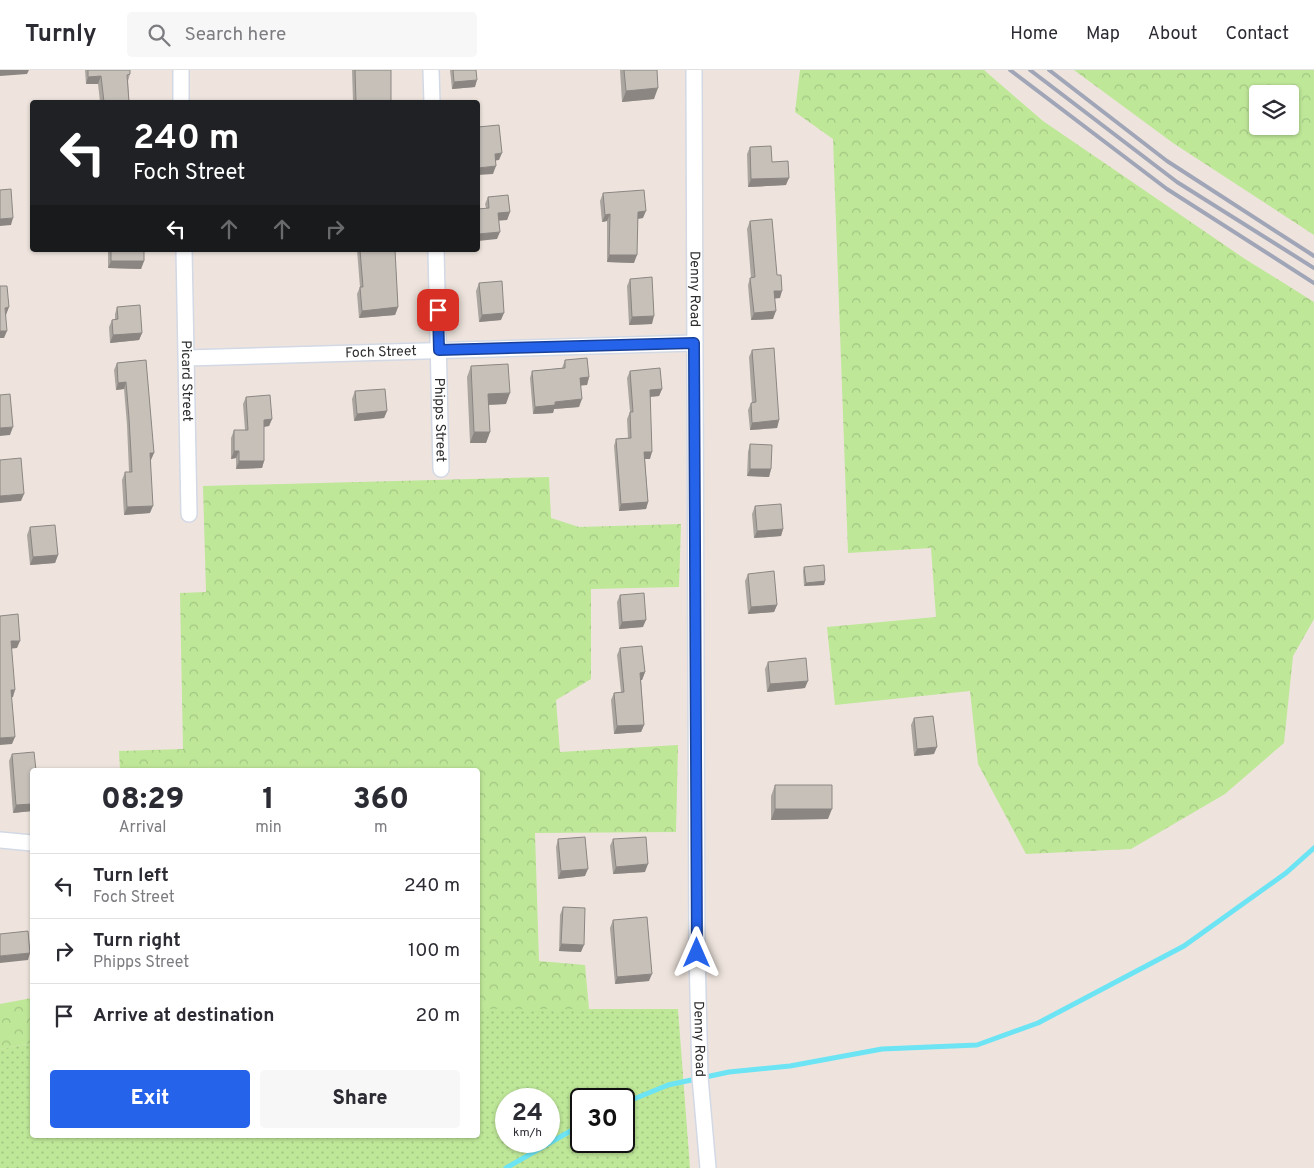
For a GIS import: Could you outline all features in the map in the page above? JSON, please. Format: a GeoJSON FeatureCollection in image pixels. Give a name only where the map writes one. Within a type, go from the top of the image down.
{"type":"FeatureCollection","features":[{"type":"Feature","properties":{"kind":"street"},"geometry":{"type":"LineString","coordinates":[[181,70],[181,100]]}},
{"type":"Feature","properties":{"kind":"street"},"geometry":{"type":"LineString","coordinates":[[431,70],[432,100]]}},
{"type":"Feature","properties":{"kind":"street","name":"Denny Road"},"geometry":{"type":"LineString","coordinates":[[694,70],[698,1011],[702,1116],[708,1168]]}},
{"type":"Feature","properties":{"kind":"street","name":"Picard Street"},"geometry":{"type":"LineString","coordinates":[[184,252],[188,514]]}},
{"type":"Feature","properties":{"kind":"street","name":"Phipps Street"},"geometry":{"type":"LineString","coordinates":[[436,252],[441,469]]}},
{"type":"Feature","properties":{"kind":"street","name":"Foch Street"},"geometry":{"type":"LineString","coordinates":[[187,358],[694,343]]}},
{"type":"Feature","properties":{"kind":"street"},"geometry":{"type":"LineString","coordinates":[[0,840],[30,843]]}},
{"type":"Feature","properties":{"kind":"green space"},"geometry":{"type":"Polygon","coordinates":[[[800,70],[984,70],[1043,121],[1245,259],[1314,302],[1314,619],[1293,656],[1284,743],[1225,794],[1131,849],[1026,854],[978,764],[970,691],[835,705],[827,627],[936,617],[931,548],[848,553],[833,139],[795,112],[800,70]]]}},
{"type":"Feature","properties":{"kind":"green space"},"geometry":{"type":"Polygon","coordinates":[[[1074,70],[1314,70],[1314,235],[1173,143],[1074,70]]]}},
{"type":"Feature","properties":{"kind":"green space"},"geometry":{"type":"Polygon","coordinates":[[[549,477],[551,518],[579,527],[681,524],[679,587],[591,589],[591,679],[556,700],[560,752],[678,745],[676,832],[535,833],[539,961],[585,965],[589,1009],[480,1009],[480,768],[120,768],[119,751],[183,749],[180,593],[206,592],[203,486],[549,477]]]}},
{"type":"Feature","properties":{"kind":"green space"},"geometry":{"type":"Polygon","coordinates":[[[30,998],[30,1043],[0,1049],[0,1004],[30,998]]]}},
{"type":"Feature","properties":{"kind":"green space"},"geometry":{"type":"Polygon","coordinates":[[[480,1009],[678,1009],[690,1168],[0,1168],[0,1049],[30,1043],[30,1138],[480,1138],[480,1009]]]}},
{"type":"Feature","properties":{"kind":"building"},"geometry":{"type":"Polygon","coordinates":[[[88,70],[130,70],[130,74],[127,75],[129,100],[104,100],[101,76],[88,77],[88,70]]]}},
{"type":"Feature","properties":{"kind":"building"},"geometry":{"type":"Polygon","coordinates":[[[355,70],[391,70],[391,100],[356,100],[355,70]]]}},
{"type":"Feature","properties":{"kind":"building"},"geometry":{"type":"Polygon","coordinates":[[[453,70],[476,70],[477,80],[454,82],[453,70]]]}},
{"type":"Feature","properties":{"kind":"building"},"geometry":{"type":"Polygon","coordinates":[[[624,70],[657,70],[658,88],[626,91],[624,70]]]}},
{"type":"Feature","properties":{"kind":"building"},"geometry":{"type":"Polygon","coordinates":[[[499,125],[502,153],[495,154],[496,166],[480,168],[480,127],[499,125]]]}},
{"type":"Feature","properties":{"kind":"building"},"geometry":{"type":"Polygon","coordinates":[[[771,146],[772,162],[788,161],[789,178],[751,179],[750,147],[771,146]]]}},
{"type":"Feature","properties":{"kind":"building"},"geometry":{"type":"Polygon","coordinates":[[[11,189],[13,218],[0,219],[0,190],[11,189]]]}},
{"type":"Feature","properties":{"kind":"building"},"geometry":{"type":"Polygon","coordinates":[[[644,190],[646,211],[638,212],[637,255],[609,255],[610,214],[605,215],[603,193],[644,190]]]}},
{"type":"Feature","properties":{"kind":"building"},"geometry":{"type":"Polygon","coordinates":[[[508,195],[510,212],[498,213],[500,232],[480,234],[480,209],[489,208],[488,197],[508,195]]]}},
{"type":"Feature","properties":{"kind":"building"},"geometry":{"type":"Polygon","coordinates":[[[772,219],[777,275],[781,275],[782,291],[774,291],[776,311],[754,313],[750,278],[755,277],[750,221],[772,219]]]}},
{"type":"Feature","properties":{"kind":"building"},"geometry":{"type":"Polygon","coordinates":[[[111,252],[144,252],[144,261],[111,261],[111,252]]]}},
{"type":"Feature","properties":{"kind":"building"},"geometry":{"type":"Polygon","coordinates":[[[360,252],[395,252],[398,307],[362,311],[360,287],[363,287],[360,252]]]}},
{"type":"Feature","properties":{"kind":"building"},"geometry":{"type":"Polygon","coordinates":[[[652,277],[654,316],[632,317],[630,279],[652,277]]]}},
{"type":"Feature","properties":{"kind":"building"},"geometry":{"type":"Polygon","coordinates":[[[502,281],[504,313],[482,315],[479,283],[502,281]]]}},
{"type":"Feature","properties":{"kind":"building"},"geometry":{"type":"Polygon","coordinates":[[[0,286],[7,286],[9,307],[5,308],[7,331],[0,331],[0,286]]]}},
{"type":"Feature","properties":{"kind":"building"},"geometry":{"type":"Polygon","coordinates":[[[140,305],[142,333],[113,335],[112,320],[118,319],[117,307],[140,305]]]}},
{"type":"Feature","properties":{"kind":"building"},"geometry":{"type":"Polygon","coordinates":[[[774,348],[779,420],[752,423],[751,403],[756,402],[752,350],[774,348]]]}},
{"type":"Feature","properties":{"kind":"building"},"geometry":{"type":"Polygon","coordinates":[[[587,358],[589,377],[580,378],[582,399],[555,402],[555,405],[535,407],[532,371],[565,368],[565,360],[587,358]]]}},
{"type":"Feature","properties":{"kind":"building"},"geometry":{"type":"Polygon","coordinates":[[[146,360],[154,453],[150,453],[153,506],[127,507],[125,472],[132,472],[129,418],[126,382],[118,383],[117,363],[146,360]]]}},
{"type":"Feature","properties":{"kind":"building"},"geometry":{"type":"Polygon","coordinates":[[[508,364],[510,393],[488,394],[490,432],[474,432],[471,366],[508,364]]]}},
{"type":"Feature","properties":{"kind":"building"},"geometry":{"type":"Polygon","coordinates":[[[660,368],[662,389],[650,390],[652,452],[644,452],[648,502],[621,504],[616,439],[631,438],[630,412],[633,412],[630,371],[660,368]]]}},
{"type":"Feature","properties":{"kind":"building"},"geometry":{"type":"Polygon","coordinates":[[[385,389],[387,411],[357,414],[355,391],[385,389]]]}},
{"type":"Feature","properties":{"kind":"building"},"geometry":{"type":"Polygon","coordinates":[[[10,394],[13,427],[0,428],[0,395],[10,394]]]}},
{"type":"Feature","properties":{"kind":"building"},"geometry":{"type":"Polygon","coordinates":[[[270,395],[272,419],[264,420],[264,461],[239,461],[239,451],[234,451],[234,430],[248,430],[246,397],[270,395]]]}},
{"type":"Feature","properties":{"kind":"building"},"geometry":{"type":"Polygon","coordinates":[[[750,444],[772,445],[771,469],[750,469],[750,444]]]}},
{"type":"Feature","properties":{"kind":"building"},"geometry":{"type":"Polygon","coordinates":[[[21,458],[24,494],[0,496],[0,460],[21,458]]]}},
{"type":"Feature","properties":{"kind":"building"},"geometry":{"type":"Polygon","coordinates":[[[781,504],[783,529],[757,531],[755,506],[781,504]]]}},
{"type":"Feature","properties":{"kind":"building"},"geometry":{"type":"Polygon","coordinates":[[[55,525],[58,555],[33,557],[30,527],[55,525]]]}},
{"type":"Feature","properties":{"kind":"building"},"geometry":{"type":"Polygon","coordinates":[[[824,565],[825,581],[806,583],[804,567],[824,565]]]}},
{"type":"Feature","properties":{"kind":"building"},"geometry":{"type":"Polygon","coordinates":[[[774,571],[777,605],[751,607],[748,574],[774,571]]]}},
{"type":"Feature","properties":{"kind":"building"},"geometry":{"type":"Polygon","coordinates":[[[644,593],[646,620],[622,622],[620,595],[644,593]]]}},
{"type":"Feature","properties":{"kind":"building"},"geometry":{"type":"Polygon","coordinates":[[[18,614],[20,641],[11,641],[15,690],[11,690],[15,737],[0,738],[0,616],[18,614]]]}},
{"type":"Feature","properties":{"kind":"building"},"geometry":{"type":"Polygon","coordinates":[[[642,646],[645,672],[640,673],[644,725],[617,726],[614,693],[624,692],[620,648],[642,646]]]}},
{"type":"Feature","properties":{"kind":"building"},"geometry":{"type":"Polygon","coordinates":[[[806,658],[808,681],[770,684],[768,662],[806,658]]]}},
{"type":"Feature","properties":{"kind":"building"},"geometry":{"type":"Polygon","coordinates":[[[933,716],[937,747],[917,749],[914,718],[933,716]]]}},
{"type":"Feature","properties":{"kind":"building"},"geometry":{"type":"Polygon","coordinates":[[[34,752],[36,768],[30,768],[30,804],[16,805],[12,754],[34,752]]]}},
{"type":"Feature","properties":{"kind":"building"},"geometry":{"type":"Polygon","coordinates":[[[775,785],[832,785],[832,809],[775,809],[775,785]]]}},
{"type":"Feature","properties":{"kind":"building"},"geometry":{"type":"Polygon","coordinates":[[[585,837],[588,869],[561,871],[558,839],[585,837]]]}},
{"type":"Feature","properties":{"kind":"building"},"geometry":{"type":"Polygon","coordinates":[[[646,837],[648,864],[616,867],[613,839],[646,837]]]}},
{"type":"Feature","properties":{"kind":"building"},"geometry":{"type":"Polygon","coordinates":[[[563,907],[585,908],[584,945],[561,944],[563,907]]]}},
{"type":"Feature","properties":{"kind":"building"},"geometry":{"type":"Polygon","coordinates":[[[647,917],[652,974],[617,977],[613,920],[647,917]]]}},
{"type":"Feature","properties":{"kind":"building"},"geometry":{"type":"Polygon","coordinates":[[[28,931],[30,953],[0,956],[0,934],[28,931]]]}},
{"type":"Feature","properties":{"kind":"waterway"},"geometry":{"type":"LineString","coordinates":[[635,1098],[668,1085],[729,1072],[790,1066],[882,1049],[977,1045],[1038,1023],[1184,946],[1286,873],[1314,848]]}},
{"type":"Feature","properties":{"kind":"waterway"},"geometry":{"type":"LineString","coordinates":[[506,1168],[570,1131]]}},
{"type":"Feature","properties":{"kind":"railway"},"geometry":{"type":"LineString","coordinates":[[1010,70],[1167,189],[1314,283]]}},
{"type":"Feature","properties":{"kind":"railway"},"geometry":{"type":"LineString","coordinates":[[1030,70],[1177,182],[1314,268]]}},
{"type":"Feature","properties":{"kind":"railway"},"geometry":{"type":"LineString","coordinates":[[1049,70],[1167,161],[1314,256]]}},
{"type":"Feature","properties":{"kind":"route"},"geometry":{"type":"LineString","coordinates":[[438,310],[439,350],[694,343],[697,953]]}}]}
